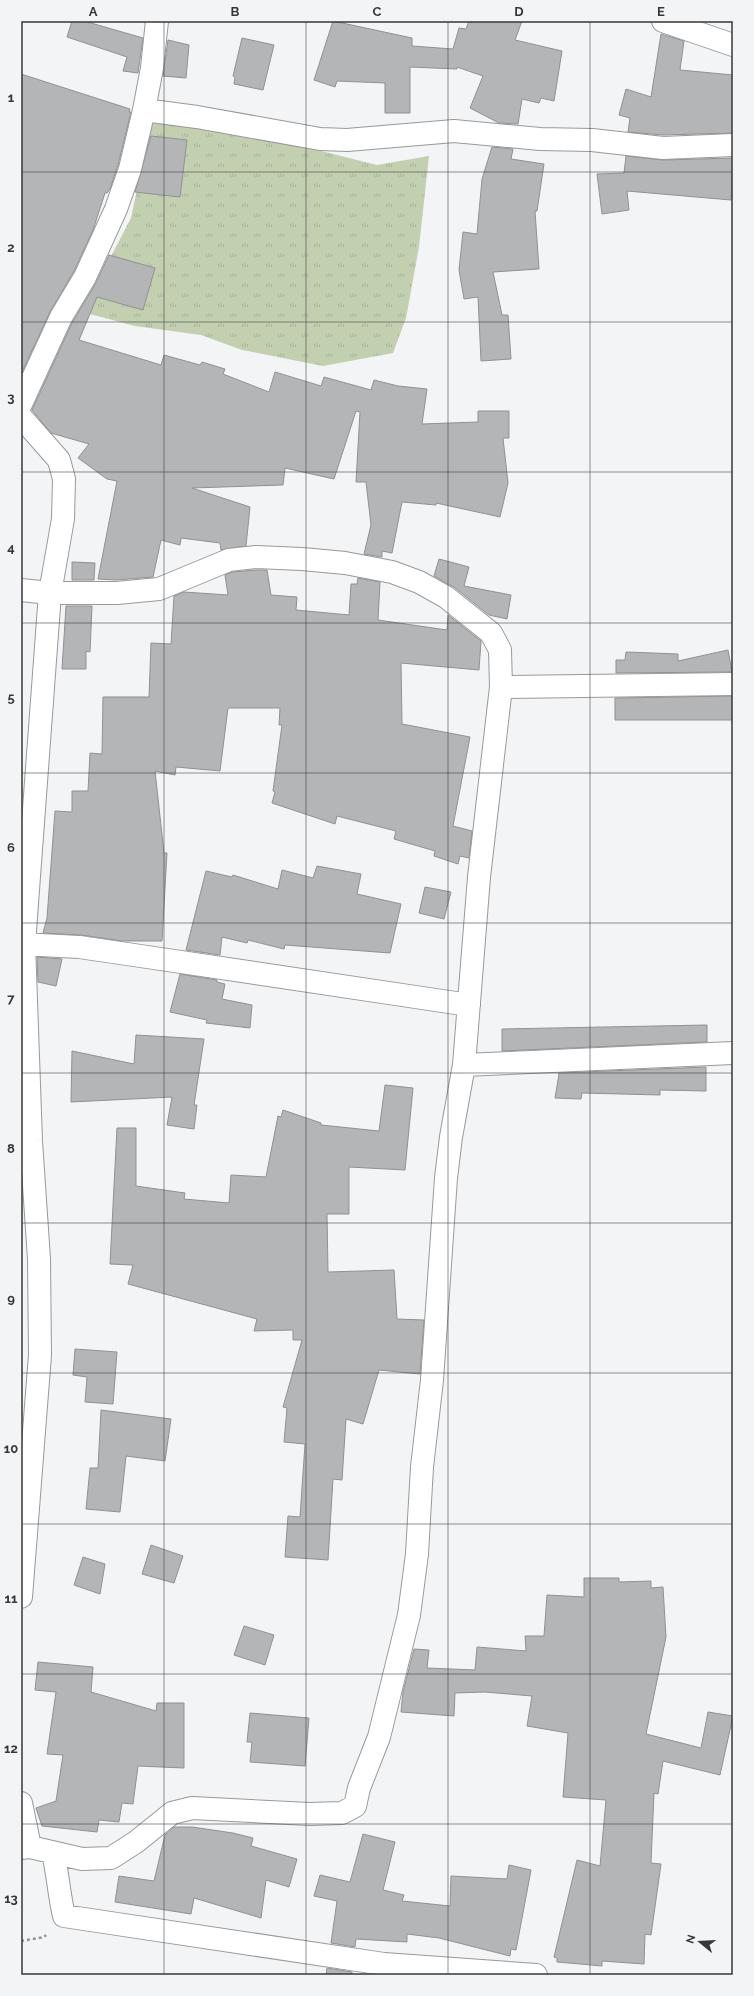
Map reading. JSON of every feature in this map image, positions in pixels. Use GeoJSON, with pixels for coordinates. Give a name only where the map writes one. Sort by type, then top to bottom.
{"type":"FeatureCollection","features":[{"type":"Feature","properties":{"kind":"street"},"geometry":{"type":"LineString","coordinates":[[21,404],[61,317],[85,277],[116,209],[130,169],[144,110],[152,68],[157,21]]}},
{"type":"Feature","properties":{"kind":"street"},"geometry":{"type":"LineString","coordinates":[[663,21],[733,45]]}},
{"type":"Feature","properties":{"kind":"street"},"geometry":{"type":"LineString","coordinates":[[144,110],[197,116],[320,139],[347,140],[454,131],[540,139],[592,140],[663,148],[733,145]]}},
{"type":"Feature","properties":{"kind":"street"},"geometry":{"type":"LineString","coordinates":[[21,417],[59,460],[64,479],[63,519],[50,593],[22,944],[31,1141],[39,1259],[40,1355],[21,1597]]}},
{"type":"Feature","properties":{"kind":"street"},"geometry":{"type":"LineString","coordinates":[[21,590],[50,593],[117,593],[159,589],[229,560],[256,557],[316,560],[392,572],[419,582],[446,597],[491,633],[500,650],[501,687],[479,877],[464,1065],[451,1137],[446,1178],[432,1380],[422,1467],[417,1554],[409,1614],[379,1737],[359,1788],[355,1806],[342,1813],[309,1814],[192,1808],[172,1813],[136,1842],[111,1858],[82,1859],[25,1848],[21,1803]]}},
{"type":"Feature","properties":{"kind":"street"},"geometry":{"type":"LineString","coordinates":[[501,687],[733,684]]}},
{"type":"Feature","properties":{"kind":"street"},"geometry":{"type":"LineString","coordinates":[[22,944],[79,947],[469,1005]]}},
{"type":"Feature","properties":{"kind":"street"},"geometry":{"type":"LineString","coordinates":[[464,1065],[654,1055],[733,1053]]}},
{"type":"Feature","properties":{"kind":"street"},"geometry":{"type":"LineString","coordinates":[[53,1853],[58,1874],[59,1894],[64,1916],[384,1964],[536,1975]]}},
{"type":"Feature","properties":{"kind":"green space"},"geometry":{"type":"Polygon","coordinates":[[[168,119],[297,145],[377,165],[429,156],[419,247],[406,318],[393,353],[323,366],[242,350],[201,335],[135,326],[82,312],[131,218],[142,166],[147,125],[168,119]]]}},
{"type":"Feature","properties":{"kind":"building"},"geometry":{"type":"Polygon","coordinates":[[[72,21],[84,21],[143,38],[138,73],[123,71],[127,57],[67,37],[72,21]]]}},
{"type":"Feature","properties":{"kind":"building"},"geometry":{"type":"Polygon","coordinates":[[[333,21],[412,38],[412,46],[453,49],[459,28],[466,29],[469,21],[522,21],[515,40],[562,51],[554,101],[541,98],[539,103],[522,99],[518,124],[499,123],[470,108],[483,76],[457,67],[457,69],[410,67],[410,113],[385,113],[385,83],[337,81],[335,87],[314,80],[333,21]]]}},
{"type":"Feature","properties":{"kind":"building"},"geometry":{"type":"Polygon","coordinates":[[[661,34],[684,41],[680,70],[733,75],[733,133],[663,135],[628,132],[630,118],[619,115],[626,89],[651,97],[661,34]]]}},
{"type":"Feature","properties":{"kind":"building"},"geometry":{"type":"Polygon","coordinates":[[[242,38],[274,45],[263,90],[234,84],[235,77],[233,76],[242,38]]]}},
{"type":"Feature","properties":{"kind":"building"},"geometry":{"type":"Polygon","coordinates":[[[168,40],[189,45],[186,78],[163,76],[168,40]]]}},
{"type":"Feature","properties":{"kind":"building"},"geometry":{"type":"Polygon","coordinates":[[[21,74],[130,109],[129,112],[131,112],[118,165],[110,189],[107,193],[105,193],[93,230],[74,271],[50,312],[21,374],[21,74]]]}},
{"type":"Feature","properties":{"kind":"building"},"geometry":{"type":"Polygon","coordinates":[[[151,136],[187,140],[180,197],[135,192],[151,136]]]}},
{"type":"Feature","properties":{"kind":"building"},"geometry":{"type":"Polygon","coordinates":[[[492,147],[513,149],[511,159],[544,164],[537,211],[535,211],[539,269],[493,272],[502,315],[508,315],[511,359],[481,361],[478,297],[464,299],[459,270],[463,232],[477,234],[482,179],[492,147]]]}},
{"type":"Feature","properties":{"kind":"building"},"geometry":{"type":"Polygon","coordinates":[[[626,156],[663,160],[733,158],[731,200],[627,191],[629,210],[602,214],[597,174],[624,173],[626,156]]]}},
{"type":"Feature","properties":{"kind":"building"},"geometry":{"type":"Polygon","coordinates":[[[109,255],[155,268],[143,310],[97,297],[79,340],[161,365],[164,355],[200,365],[202,362],[225,369],[223,374],[269,392],[275,372],[321,386],[324,377],[371,390],[374,380],[398,386],[427,389],[422,424],[478,422],[478,411],[509,411],[509,438],[503,438],[508,483],[500,517],[436,503],[436,505],[402,502],[392,553],[382,551],[382,557],[364,554],[371,525],[366,482],[356,482],[360,412],[356,411],[334,479],[285,468],[283,485],[192,488],[250,507],[246,546],[221,550],[220,543],[181,538],[180,545],[161,540],[153,577],[116,580],[98,579],[117,481],[107,479],[78,458],[89,444],[51,433],[32,410],[72,323],[96,283],[109,255]]]}},
{"type":"Feature","properties":{"kind":"building"},"geometry":{"type":"Polygon","coordinates":[[[439,559],[469,567],[464,586],[511,595],[507,619],[489,615],[454,587],[434,576],[439,559]]]}},
{"type":"Feature","properties":{"kind":"building"},"geometry":{"type":"Polygon","coordinates":[[[72,562],[95,563],[94,580],[72,580],[72,562]]]}},
{"type":"Feature","properties":{"kind":"building"},"geometry":{"type":"Polygon","coordinates":[[[267,570],[271,595],[297,597],[296,610],[349,615],[351,584],[357,584],[358,578],[380,582],[378,620],[447,630],[448,615],[481,641],[479,670],[401,663],[402,724],[470,737],[453,826],[472,831],[469,858],[460,856],[458,864],[434,856],[435,851],[394,839],[396,831],[337,816],[335,824],[272,803],[275,792],[273,791],[282,725],[279,725],[280,708],[228,708],[220,771],[176,767],[175,775],[155,771],[164,853],[167,853],[162,941],[122,941],[81,935],[43,933],[47,918],[55,811],[72,812],[72,791],[88,791],[90,753],[102,754],[103,697],[149,697],[151,643],[171,644],[174,596],[184,592],[228,595],[225,575],[232,572],[267,570]]]}},
{"type":"Feature","properties":{"kind":"building"},"geometry":{"type":"Polygon","coordinates":[[[66,606],[92,606],[90,652],[86,651],[86,669],[62,669],[66,606]]]}},
{"type":"Feature","properties":{"kind":"building"},"geometry":{"type":"Polygon","coordinates":[[[728,650],[732,672],[616,673],[616,660],[625,660],[626,652],[678,654],[678,661],[728,650]]]}},
{"type":"Feature","properties":{"kind":"building"},"geometry":{"type":"Polygon","coordinates":[[[733,696],[733,720],[615,720],[615,698],[733,696]]]}},
{"type":"Feature","properties":{"kind":"building"},"geometry":{"type":"Polygon","coordinates":[[[317,866],[361,874],[357,894],[401,904],[390,953],[285,945],[284,949],[248,940],[247,943],[222,937],[220,955],[186,950],[206,871],[232,877],[233,875],[278,889],[282,870],[313,878],[317,866]]]}},
{"type":"Feature","properties":{"kind":"building"},"geometry":{"type":"Polygon","coordinates":[[[425,887],[451,892],[444,919],[419,913],[425,887]]]}},
{"type":"Feature","properties":{"kind":"building"},"geometry":{"type":"Polygon","coordinates":[[[37,957],[62,959],[56,986],[38,982],[37,957]]]}},
{"type":"Feature","properties":{"kind":"building"},"geometry":{"type":"Polygon","coordinates":[[[180,974],[217,980],[217,982],[225,984],[222,999],[252,1005],[250,1028],[206,1023],[207,1020],[170,1012],[180,974]]]}},
{"type":"Feature","properties":{"kind":"building"},"geometry":{"type":"Polygon","coordinates":[[[707,1025],[707,1042],[502,1051],[502,1029],[707,1025]]]}},
{"type":"Feature","properties":{"kind":"building"},"geometry":{"type":"Polygon","coordinates":[[[136,1035],[204,1039],[194,1105],[197,1105],[194,1129],[167,1125],[172,1097],[71,1102],[72,1051],[134,1064],[136,1035]]]}},
{"type":"Feature","properties":{"kind":"building"},"geometry":{"type":"Polygon","coordinates":[[[706,1067],[706,1091],[660,1090],[660,1095],[582,1093],[581,1099],[555,1098],[558,1073],[706,1067]]]}},
{"type":"Feature","properties":{"kind":"building"},"geometry":{"type":"Polygon","coordinates":[[[385,1085],[413,1088],[405,1170],[349,1167],[349,1214],[327,1214],[328,1272],[394,1270],[397,1319],[424,1320],[420,1374],[379,1370],[363,1424],[346,1419],[342,1480],[333,1479],[328,1560],[285,1557],[288,1516],[300,1517],[305,1444],[284,1442],[287,1408],[283,1407],[302,1340],[293,1340],[293,1330],[254,1331],[257,1319],[128,1284],[133,1265],[110,1264],[117,1128],[136,1128],[136,1186],[185,1193],[184,1199],[229,1203],[231,1175],[266,1177],[278,1116],[281,1117],[283,1110],[321,1123],[321,1125],[379,1131],[385,1085]]]}},
{"type":"Feature","properties":{"kind":"building"},"geometry":{"type":"Polygon","coordinates":[[[75,1349],[117,1352],[113,1404],[85,1402],[87,1377],[73,1375],[75,1349]]]}},
{"type":"Feature","properties":{"kind":"building"},"geometry":{"type":"Polygon","coordinates":[[[101,1410],[171,1419],[165,1461],[126,1456],[120,1512],[86,1509],[90,1468],[98,1468],[101,1410]]]}},
{"type":"Feature","properties":{"kind":"building"},"geometry":{"type":"Polygon","coordinates":[[[151,1545],[183,1556],[174,1583],[142,1574],[151,1545]]]}},
{"type":"Feature","properties":{"kind":"building"},"geometry":{"type":"Polygon","coordinates":[[[83,1557],[105,1564],[100,1594],[74,1585],[83,1557]]]}},
{"type":"Feature","properties":{"kind":"building"},"geometry":{"type":"Polygon","coordinates":[[[584,1578],[619,1578],[619,1582],[651,1581],[651,1588],[663,1587],[666,1637],[646,1734],[701,1748],[708,1712],[733,1716],[720,1775],[663,1761],[658,1794],[654,1793],[651,1863],[661,1864],[651,1935],[645,1934],[644,1964],[602,1961],[602,1966],[557,1962],[557,1958],[554,1957],[577,1860],[600,1866],[606,1800],[563,1797],[568,1733],[527,1726],[532,1696],[485,1692],[455,1693],[454,1716],[401,1712],[403,1692],[414,1649],[429,1650],[427,1668],[475,1670],[477,1647],[526,1651],[525,1636],[544,1636],[547,1595],[584,1597],[584,1578]]]}},
{"type":"Feature","properties":{"kind":"building"},"geometry":{"type":"Polygon","coordinates":[[[244,1626],[274,1635],[265,1665],[234,1655],[244,1626]]]}},
{"type":"Feature","properties":{"kind":"building"},"geometry":{"type":"Polygon","coordinates":[[[38,1662],[93,1667],[91,1692],[156,1711],[157,1703],[184,1703],[184,1768],[138,1766],[133,1804],[122,1803],[119,1822],[99,1820],[97,1832],[42,1826],[36,1808],[56,1801],[63,1755],[47,1754],[56,1692],[35,1690],[38,1662]]]}},
{"type":"Feature","properties":{"kind":"building"},"geometry":{"type":"Polygon","coordinates":[[[250,1713],[309,1718],[305,1766],[250,1762],[252,1742],[247,1742],[250,1713]]]}},
{"type":"Feature","properties":{"kind":"building"},"geometry":{"type":"Polygon","coordinates":[[[174,1827],[192,1827],[233,1833],[253,1838],[251,1846],[297,1859],[289,1887],[266,1880],[261,1918],[194,1898],[191,1914],[115,1902],[119,1876],[154,1881],[165,1835],[174,1827]]]}},
{"type":"Feature","properties":{"kind":"building"},"geometry":{"type":"Polygon","coordinates":[[[363,1834],[395,1842],[383,1890],[404,1895],[402,1901],[450,1906],[451,1876],[507,1879],[509,1865],[531,1870],[516,1950],[511,1949],[510,1956],[439,1938],[407,1934],[407,1942],[356,1939],[355,1947],[331,1943],[337,1901],[314,1896],[320,1875],[350,1882],[363,1834]]]}},
{"type":"Feature","properties":{"kind":"building"},"geometry":{"type":"Polygon","coordinates":[[[327,1968],[352,1972],[352,1975],[326,1975],[327,1968]]]}}]}
